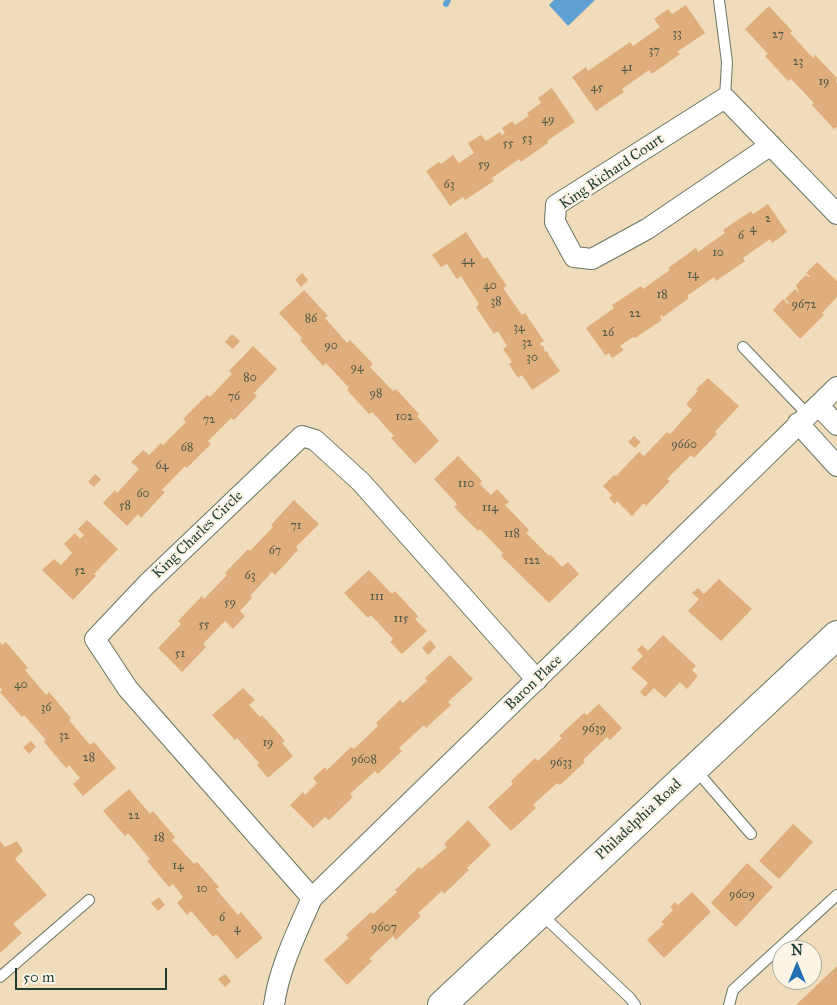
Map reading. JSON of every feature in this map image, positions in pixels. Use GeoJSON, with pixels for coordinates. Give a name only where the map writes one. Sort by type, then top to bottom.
{"type":"FeatureCollection","features":[{"type":"Feature","properties":{"kind":"main road","name":"Philadelphia Road"},"geometry":{"type":"LineString","coordinates":[[442,1005],[694,768],[831,644]]}},
{"type":"Feature","properties":{"kind":"street","name":"King Richard Court"},"geometry":{"type":"LineString","coordinates":[[725,98],[556,205],[555,222],[574,257],[592,259],[647,229],[770,145]]}},
{"type":"Feature","properties":{"kind":"street"},"geometry":{"type":"LineString","coordinates":[[725,98],[837,214]]}},
{"type":"Feature","properties":{"kind":"street","name":"Baron Place"},"geometry":{"type":"LineString","coordinates":[[274,1005],[276,988],[312,898],[837,387]]}},
{"type":"Feature","properties":{"kind":"street"},"geometry":{"type":"LineString","coordinates":[[808,414],[837,425]]}},
{"type":"Feature","properties":{"kind":"street"},"geometry":{"type":"LineString","coordinates":[[808,414],[837,466]]}},
{"type":"Feature","properties":{"kind":"street","name":"King Charles Circle"},"geometry":{"type":"LineString","coordinates":[[312,898],[128,689],[95,639],[147,584],[302,436],[315,440],[361,482],[537,680]]}},
{"type":"Feature","properties":{"kind":"lane"},"geometry":{"type":"LineString","coordinates":[[719,0],[727,62],[725,98]]}},
{"type":"Feature","properties":{"kind":"lane"},"geometry":{"type":"LineString","coordinates":[[743,347],[808,414]]}},
{"type":"Feature","properties":{"kind":"lane"},"geometry":{"type":"LineString","coordinates":[[694,768],[751,834]]}},
{"type":"Feature","properties":{"kind":"lane"},"geometry":{"type":"LineString","coordinates":[[729,1005],[734,990],[837,895]]}},
{"type":"Feature","properties":{"kind":"lane"},"geometry":{"type":"LineString","coordinates":[[0,977],[89,900]]}},
{"type":"Feature","properties":{"kind":"lane"},"geometry":{"type":"LineString","coordinates":[[540,913],[630,998],[635,1005]]}},
{"type":"Feature","properties":{"kind":"water"},"geometry":{"type":"Polygon","coordinates":[[[554,0],[595,0],[568,26],[549,5],[554,0]]]}},
{"type":"Feature","properties":{"kind":"building"},"geometry":{"type":"Polygon","coordinates":[[[686,5],[705,33],[677,52],[680,54],[652,74],[649,70],[622,89],[624,92],[596,111],[572,77],[586,67],[588,71],[630,42],[633,46],[660,27],[654,19],[668,9],[672,14],[686,5]]]}},
{"type":"Feature","properties":{"kind":"building"},"geometry":{"type":"Polygon","coordinates":[[[769,6],[813,58],[815,55],[837,78],[837,127],[834,129],[812,105],[814,103],[791,79],[788,81],[765,56],[768,54],[745,29],[769,6]]]}},
{"type":"Feature","properties":{"kind":"building"},"geometry":{"type":"Polygon","coordinates":[[[552,88],[575,122],[521,162],[519,159],[492,178],[494,181],[465,200],[463,197],[450,206],[426,171],[439,162],[441,164],[453,155],[459,163],[474,153],[468,143],[481,135],[486,141],[500,132],[502,135],[505,133],[502,128],[512,121],[515,125],[529,116],[527,113],[541,103],[538,98],[552,88]]]}},
{"type":"Feature","properties":{"kind":"building"},"geometry":{"type":"Polygon","coordinates":[[[768,204],[787,232],[772,243],[770,239],[743,258],[745,261],[716,281],[714,277],[687,296],[689,298],[663,317],[662,315],[660,317],[662,320],[620,346],[624,350],[612,358],[609,353],[605,355],[586,328],[614,308],[612,305],[641,286],[643,289],[696,248],[698,252],[725,233],[723,230],[751,211],[753,214],[768,204]]]}},
{"type":"Feature","properties":{"kind":"building"},"geometry":{"type":"Polygon","coordinates":[[[466,232],[484,259],[487,257],[507,286],[503,288],[522,315],[525,313],[544,341],[540,343],[541,346],[543,345],[545,352],[547,351],[548,356],[560,371],[532,390],[522,375],[518,378],[509,364],[512,362],[503,349],[507,346],[498,331],[494,334],[476,307],[479,304],[461,276],[457,279],[447,264],[441,267],[432,255],[466,232]]]}},
{"type":"Feature","properties":{"kind":"building"},"geometry":{"type":"Polygon","coordinates":[[[817,262],[837,281],[837,297],[822,313],[824,315],[800,339],[773,310],[783,299],[788,304],[785,299],[795,289],[799,293],[796,285],[806,275],[810,276],[806,273],[817,262]]]}},
{"type":"Feature","properties":{"kind":"building"},"geometry":{"type":"Polygon","coordinates":[[[302,273],[308,280],[301,287],[295,280],[302,273]]]}},
{"type":"Feature","properties":{"kind":"building"},"geometry":{"type":"Polygon","coordinates":[[[304,290],[328,316],[325,318],[347,343],[350,340],[373,364],[370,367],[393,391],[396,389],[419,414],[417,416],[439,441],[415,464],[391,438],[394,436],[372,412],[369,414],[326,363],[323,366],[300,340],[302,338],[279,313],[304,290]]]}},
{"type":"Feature","properties":{"kind":"building"},"geometry":{"type":"Polygon","coordinates":[[[232,334],[240,341],[233,349],[225,342],[232,334]]]}},
{"type":"Feature","properties":{"kind":"building"},"geometry":{"type":"Polygon","coordinates":[[[253,346],[277,369],[254,393],[257,396],[234,420],[231,418],[208,441],[211,444],[187,468],[185,466],[162,490],[165,492],[141,518],[138,514],[127,526],[103,503],[115,490],[117,493],[139,469],[131,462],[143,450],[149,455],[161,443],[163,445],[186,422],[183,419],[207,395],[210,397],[232,374],[229,371],[253,346]]]}},
{"type":"Feature","properties":{"kind":"building"},"geometry":{"type":"Polygon","coordinates":[[[708,378],[739,406],[715,432],[717,434],[694,458],[691,455],[667,479],[670,481],[646,506],[644,503],[632,516],[617,501],[615,504],[609,498],[612,495],[603,486],[614,475],[616,476],[639,452],[644,456],[667,432],[670,434],[692,410],[686,404],[698,391],[696,389],[708,378]]]}},
{"type":"Feature","properties":{"kind":"building"},"geometry":{"type":"Polygon","coordinates":[[[634,436],[641,442],[635,448],[628,442],[634,436]]]}},
{"type":"Feature","properties":{"kind":"building"},"geometry":{"type":"Polygon","coordinates":[[[458,456],[482,481],[480,484],[491,495],[497,489],[509,502],[505,505],[529,530],[526,533],[549,556],[550,554],[562,567],[568,562],[579,574],[549,603],[501,556],[503,553],[480,529],[478,531],[454,507],[457,504],[434,479],[458,456]]]}},
{"type":"Feature","properties":{"kind":"building"},"geometry":{"type":"Polygon","coordinates":[[[95,474],[101,479],[94,487],[88,482],[95,474]]]}},
{"type":"Feature","properties":{"kind":"building"},"geometry":{"type":"Polygon","coordinates":[[[294,500],[319,524],[296,547],[298,550],[275,575],[272,572],[250,596],[252,598],[240,611],[245,616],[233,629],[225,621],[203,644],[206,647],[182,672],[158,648],[181,624],[178,621],[202,596],[204,599],[248,549],[250,551],[273,527],[271,525],[294,500]]]}},
{"type":"Feature","properties":{"kind":"building"},"geometry":{"type":"Polygon","coordinates":[[[87,520],[118,549],[73,600],[42,570],[54,559],[61,565],[72,553],[64,544],[75,533],[80,539],[84,535],[78,529],[87,520]]]}},
{"type":"Feature","properties":{"kind":"building"},"geometry":{"type":"Polygon","coordinates":[[[369,570],[392,594],[395,591],[418,616],[415,619],[427,631],[402,654],[390,642],[393,639],[371,615],[368,618],[344,593],[369,570]]]}},
{"type":"Feature","properties":{"kind":"building"},"geometry":{"type":"Polygon","coordinates":[[[719,579],[752,609],[721,641],[688,611],[699,599],[692,593],[698,588],[704,594],[719,579]]]}},
{"type":"Feature","properties":{"kind":"building"},"geometry":{"type":"Polygon","coordinates":[[[663,635],[696,666],[692,670],[698,676],[687,689],[680,682],[665,698],[654,688],[645,697],[640,692],[648,683],[631,668],[643,656],[637,650],[642,645],[648,651],[663,635]]]}},
{"type":"Feature","properties":{"kind":"building"},"geometry":{"type":"Polygon","coordinates":[[[430,640],[436,647],[428,655],[422,648],[430,640]]]}},
{"type":"Feature","properties":{"kind":"building"},"geometry":{"type":"Polygon","coordinates":[[[0,642],[2,645],[6,642],[28,668],[25,670],[46,695],[49,692],[90,745],[94,742],[116,768],[83,796],[73,784],[80,778],[69,765],[66,768],[44,742],[46,740],[0,692],[2,690],[0,687],[0,642]]]}},
{"type":"Feature","properties":{"kind":"building"},"geometry":{"type":"Polygon","coordinates":[[[450,655],[473,679],[448,702],[451,705],[426,728],[424,725],[399,748],[402,751],[378,774],[375,771],[350,794],[353,797],[329,820],[325,817],[313,828],[290,805],[303,792],[305,795],[317,783],[313,778],[325,767],[327,770],[351,747],[354,749],[378,726],[376,723],[400,700],[403,703],[427,681],[425,678],[450,655]]]}},
{"type":"Feature","properties":{"kind":"building"},"geometry":{"type":"Polygon","coordinates":[[[243,688],[255,700],[249,705],[260,717],[262,715],[285,741],[282,743],[293,756],[268,778],[257,765],[259,763],[237,738],[235,740],[212,715],[243,688]]]}},
{"type":"Feature","properties":{"kind":"building"},"geometry":{"type":"Polygon","coordinates":[[[599,704],[622,728],[610,740],[607,737],[583,760],[585,762],[560,785],[557,783],[533,805],[536,808],[511,831],[488,807],[513,784],[511,781],[535,758],[538,761],[562,738],[559,736],[584,713],[587,715],[599,704]]]}},
{"type":"Feature","properties":{"kind":"building"},"geometry":{"type":"Polygon","coordinates":[[[31,741],[36,747],[29,754],[23,747],[31,741]]]}},
{"type":"Feature","properties":{"kind":"building"},"geometry":{"type":"Polygon","coordinates":[[[129,789],[150,814],[153,811],[175,837],[172,840],[194,864],[197,862],[219,887],[216,889],[238,915],[241,912],[263,938],[237,959],[216,934],[213,937],[191,911],[187,915],[177,903],[183,897],[173,884],[169,887],[147,861],[150,859],[128,833],[125,836],[103,811],[129,789]]]}},
{"type":"Feature","properties":{"kind":"building"},"geometry":{"type":"Polygon","coordinates":[[[468,820],[491,845],[444,894],[442,891],[418,913],[421,916],[396,940],[393,936],[369,959],[372,961],[347,985],[324,960],[349,938],[346,935],[397,892],[395,890],[419,867],[421,869],[447,847],[444,844],[468,820]]]}},
{"type":"Feature","properties":{"kind":"building"},"geometry":{"type":"Polygon","coordinates":[[[793,824],[813,842],[779,879],[759,861],[793,824]]]}},
{"type":"Feature","properties":{"kind":"building"},"geometry":{"type":"Polygon","coordinates":[[[0,841],[5,847],[17,841],[23,851],[15,859],[47,895],[13,924],[22,933],[0,953],[0,841]]]}},
{"type":"Feature","properties":{"kind":"building"},"geometry":{"type":"Polygon","coordinates":[[[747,863],[773,887],[736,927],[711,903],[747,863]]]}},
{"type":"Feature","properties":{"kind":"building"},"geometry":{"type":"Polygon","coordinates":[[[692,892],[711,912],[664,958],[647,940],[664,924],[661,922],[673,910],[670,907],[675,902],[678,905],[692,892]]]}},
{"type":"Feature","properties":{"kind":"building"},"geometry":{"type":"Polygon","coordinates":[[[159,897],[165,905],[158,911],[151,903],[159,897]]]}},
{"type":"Feature","properties":{"kind":"building"},"geometry":{"type":"Polygon","coordinates":[[[837,966],[837,1005],[796,1005],[812,990],[822,990],[822,980],[837,966]]]}},
{"type":"Feature","properties":{"kind":"building"},"geometry":{"type":"Polygon","coordinates":[[[225,974],[231,981],[225,987],[218,979],[225,974]]]}},
{"type":"Feature","properties":{"kind":"waterway"},"geometry":{"type":"LineString","coordinates":[[446,4],[448,0]]}}]}
